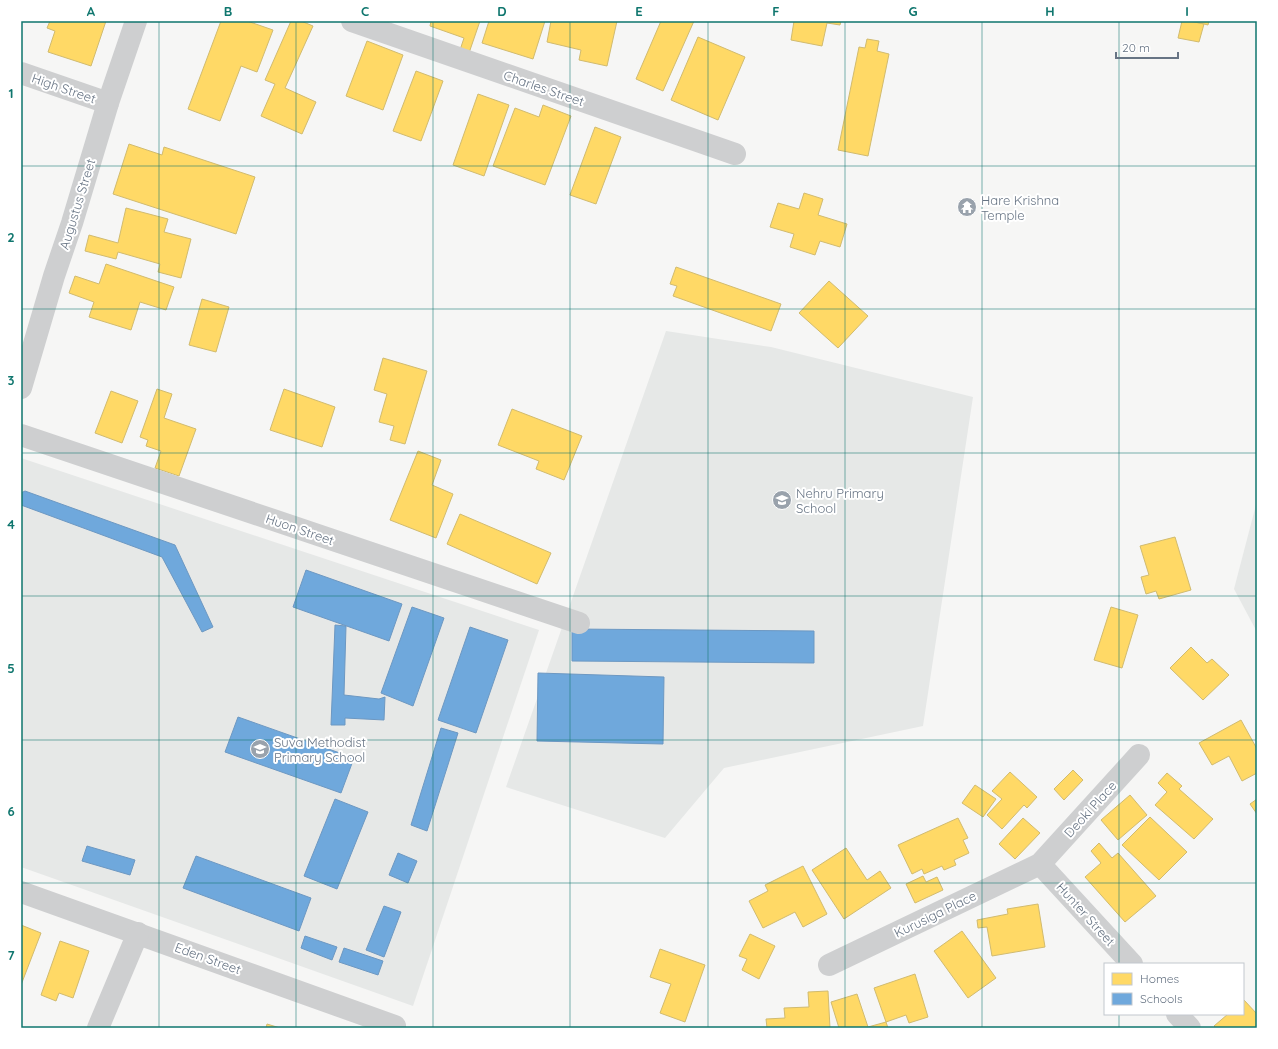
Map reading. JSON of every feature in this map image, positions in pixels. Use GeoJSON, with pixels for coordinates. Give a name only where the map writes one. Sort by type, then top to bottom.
{"type":"FeatureCollection","features":[{"type":"Feature","properties":{"kind":"street","name":"Augustus Street"},"geometry":{"type":"LineString","coordinates":[[21,388],[108,103],[136,21]]}},
{"type":"Feature","properties":{"kind":"street","name":"Charles Street"},"geometry":{"type":"LineString","coordinates":[[352,21],[735,154]]}},
{"type":"Feature","properties":{"kind":"street","name":"High Street"},"geometry":{"type":"LineString","coordinates":[[21,73],[108,103]]}},
{"type":"Feature","properties":{"kind":"street","name":"Huon Street"},"geometry":{"type":"LineString","coordinates":[[21,436],[579,623]]}},
{"type":"Feature","properties":{"kind":"street","name":"Deoki Place"},"geometry":{"type":"LineString","coordinates":[[1040,864],[1139,755]]}},
{"type":"Feature","properties":{"kind":"street","name":"Hunter Street"},"geometry":{"type":"LineString","coordinates":[[1040,864],[1131,963]]}},
{"type":"Feature","properties":{"kind":"street","name":"Kurusiga Place"},"geometry":{"type":"LineString","coordinates":[[829,965],[1040,864]]}},
{"type":"Feature","properties":{"kind":"street","name":"Eden Street"},"geometry":{"type":"LineString","coordinates":[[21,892],[396,1026]]}},
{"type":"Feature","properties":{"kind":"street"},"geometry":{"type":"LineString","coordinates":[[98,1028],[138,933]]}},
{"type":"Feature","properties":{"kind":"street"},"geometry":{"type":"LineString","coordinates":[[1178,1015],[1190,1028]]}},
{"type":"Feature","properties":{"kind":"shaded area","name":"Nehru Primary School"},"geometry":{"type":"Polygon","coordinates":[[[666,331],[771,347],[973,397],[923,726],[724,768],[665,838],[506,787],[666,331]]]}},
{"type":"Feature","properties":{"kind":"shaded area","name":"Suva Methodist Primary School"},"geometry":{"type":"Polygon","coordinates":[[[21,458],[539,630],[413,1006],[21,867],[21,458]]]}},
{"type":"Feature","properties":{"kind":"shaded area"},"geometry":{"type":"Polygon","coordinates":[[[1257,501],[1257,632],[1234,589],[1257,501]]]}},
{"type":"Feature","properties":{"kind":"building: Homes"},"geometry":{"type":"Polygon","coordinates":[[[50,21],[106,21],[91,66],[48,52],[55,31],[47,28],[50,21]]]}},
{"type":"Feature","properties":{"kind":"building: Homes"},"geometry":{"type":"Polygon","coordinates":[[[221,21],[247,21],[273,30],[257,72],[241,66],[220,121],[188,109],[221,21]]]}},
{"type":"Feature","properties":{"kind":"building: Homes"},"geometry":{"type":"Polygon","coordinates":[[[291,21],[301,21],[313,26],[285,88],[316,102],[302,134],[261,116],[275,84],[265,80],[291,21]]]}},
{"type":"Feature","properties":{"kind":"building: Homes"},"geometry":{"type":"Polygon","coordinates":[[[431,21],[480,21],[469,53],[460,50],[464,38],[430,26],[431,21]]]}},
{"type":"Feature","properties":{"kind":"building: Homes"},"geometry":{"type":"Polygon","coordinates":[[[489,21],[545,21],[533,59],[482,43],[489,21]]]}},
{"type":"Feature","properties":{"kind":"building: Homes"},"geometry":{"type":"Polygon","coordinates":[[[551,21],[617,21],[607,66],[579,60],[581,50],[547,42],[551,21]]]}},
{"type":"Feature","properties":{"kind":"building: Homes"},"geometry":{"type":"Polygon","coordinates":[[[661,21],[694,21],[663,91],[636,79],[661,21]]]}},
{"type":"Feature","properties":{"kind":"building: Homes"},"geometry":{"type":"Polygon","coordinates":[[[794,21],[841,21],[840,25],[827,23],[822,46],[791,40],[794,21]]]}},
{"type":"Feature","properties":{"kind":"building: Homes"},"geometry":{"type":"Polygon","coordinates":[[[1182,21],[1204,24],[1199,42],[1178,38],[1182,21]]]}},
{"type":"Feature","properties":{"kind":"building: Homes"},"geometry":{"type":"Polygon","coordinates":[[[1192,21],[1209,21],[1208,25],[1192,21]]]}},
{"type":"Feature","properties":{"kind":"building: Homes"},"geometry":{"type":"Polygon","coordinates":[[[698,37],[745,57],[718,120],[671,100],[698,37]]]}},
{"type":"Feature","properties":{"kind":"building: Homes"},"geometry":{"type":"Polygon","coordinates":[[[867,39],[879,41],[877,51],[889,54],[868,156],[838,150],[859,47],[865,48],[867,39]]]}},
{"type":"Feature","properties":{"kind":"building: Homes"},"geometry":{"type":"Polygon","coordinates":[[[367,41],[403,55],[383,110],[346,96],[367,41]]]}},
{"type":"Feature","properties":{"kind":"building: Homes"},"geometry":{"type":"Polygon","coordinates":[[[416,71],[443,81],[421,141],[393,131],[416,71]]]}},
{"type":"Feature","properties":{"kind":"building: Homes"},"geometry":{"type":"Polygon","coordinates":[[[478,94],[509,105],[484,176],[453,165],[478,94]]]}},
{"type":"Feature","properties":{"kind":"building: Homes"},"geometry":{"type":"Polygon","coordinates":[[[543,105],[571,116],[545,185],[493,166],[515,108],[539,117],[543,105]]]}},
{"type":"Feature","properties":{"kind":"building: Homes"},"geometry":{"type":"Polygon","coordinates":[[[595,127],[621,137],[596,204],[570,195],[595,127]]]}},
{"type":"Feature","properties":{"kind":"building: Homes"},"geometry":{"type":"Polygon","coordinates":[[[129,144],[162,155],[164,147],[255,177],[236,234],[113,194],[129,144]]]}},
{"type":"Feature","properties":{"kind":"building: Homes"},"geometry":{"type":"Polygon","coordinates":[[[804,193],[823,199],[818,215],[847,224],[840,247],[820,241],[815,255],[790,247],[794,234],[770,227],[778,203],[799,209],[804,193]]]}},
{"type":"Feature","properties":{"kind":"building: Homes"},"geometry":{"type":"Polygon","coordinates":[[[126,208],[168,219],[164,232],[191,239],[181,278],[158,272],[160,264],[118,252],[116,259],[85,251],[89,235],[118,243],[126,208]]]}},
{"type":"Feature","properties":{"kind":"building: Homes"},"geometry":{"type":"Polygon","coordinates":[[[106,264],[174,287],[166,310],[140,302],[131,330],[89,317],[94,302],[69,293],[75,276],[99,284],[106,264]]]}},
{"type":"Feature","properties":{"kind":"building: Homes"},"geometry":{"type":"Polygon","coordinates":[[[676,267],[781,304],[771,331],[673,296],[677,286],[670,284],[676,267]]]}},
{"type":"Feature","properties":{"kind":"building: Homes"},"geometry":{"type":"Polygon","coordinates":[[[829,281],[868,316],[838,348],[799,313],[829,281]]]}},
{"type":"Feature","properties":{"kind":"building: Homes"},"geometry":{"type":"Polygon","coordinates":[[[202,299],[229,307],[216,352],[189,345],[202,299]]]}},
{"type":"Feature","properties":{"kind":"building: Homes"},"geometry":{"type":"Polygon","coordinates":[[[383,358],[427,371],[405,444],[390,440],[394,426],[379,422],[387,394],[374,390],[383,358]]]}},
{"type":"Feature","properties":{"kind":"building: Homes"},"geometry":{"type":"Polygon","coordinates":[[[157,389],[172,394],[164,418],[196,429],[179,476],[155,468],[161,451],[146,446],[148,440],[140,437],[157,389]]]}},
{"type":"Feature","properties":{"kind":"building: Homes"},"geometry":{"type":"Polygon","coordinates":[[[284,389],[335,407],[322,447],[270,430],[284,389]]]}},
{"type":"Feature","properties":{"kind":"building: Homes"},"geometry":{"type":"Polygon","coordinates":[[[111,391],[138,401],[122,443],[95,433],[111,391]]]}},
{"type":"Feature","properties":{"kind":"building: Homes"},"geometry":{"type":"Polygon","coordinates":[[[512,409],[582,436],[564,480],[536,469],[539,461],[498,445],[512,409]]]}},
{"type":"Feature","properties":{"kind":"building: Homes"},"geometry":{"type":"Polygon","coordinates":[[[418,451],[441,460],[432,485],[453,494],[436,538],[390,520],[418,451]]]}},
{"type":"Feature","properties":{"kind":"building: Homes"},"geometry":{"type":"Polygon","coordinates":[[[460,514],[551,553],[537,584],[447,544],[460,514]]]}},
{"type":"Feature","properties":{"kind":"building: Homes"},"geometry":{"type":"Polygon","coordinates":[[[1175,537],[1191,590],[1159,599],[1156,591],[1146,594],[1141,577],[1149,575],[1140,546],[1175,537]]]}},
{"type":"Feature","properties":{"kind":"building: Homes"},"geometry":{"type":"Polygon","coordinates":[[[1111,607],[1138,615],[1122,668],[1094,660],[1111,607]]]}},
{"type":"Feature","properties":{"kind":"building: Homes"},"geometry":{"type":"Polygon","coordinates":[[[1191,647],[1207,663],[1212,659],[1229,675],[1203,700],[1170,668],[1191,647]]]}},
{"type":"Feature","properties":{"kind":"building: Homes"},"geometry":{"type":"Polygon","coordinates":[[[1241,720],[1257,749],[1257,773],[1242,781],[1229,756],[1212,765],[1199,743],[1241,720]]]}},
{"type":"Feature","properties":{"kind":"building: Homes"},"geometry":{"type":"Polygon","coordinates":[[[1073,770],[1083,780],[1064,800],[1054,789],[1073,770]]]}},
{"type":"Feature","properties":{"kind":"building: Homes"},"geometry":{"type":"Polygon","coordinates":[[[1010,772],[1037,797],[1027,808],[1024,805],[1002,829],[987,815],[1002,799],[992,791],[1010,772]]]}},
{"type":"Feature","properties":{"kind":"building: Homes"},"geometry":{"type":"Polygon","coordinates":[[[1167,773],[1182,786],[1179,789],[1213,819],[1194,839],[1155,805],[1167,792],[1158,783],[1167,773]]]}},
{"type":"Feature","properties":{"kind":"building: Homes"},"geometry":{"type":"Polygon","coordinates":[[[975,785],[996,799],[983,817],[962,803],[975,785]]]}},
{"type":"Feature","properties":{"kind":"building: Homes"},"geometry":{"type":"Polygon","coordinates":[[[1130,795],[1147,815],[1118,840],[1101,820],[1130,795]]]}},
{"type":"Feature","properties":{"kind":"building: Homes"},"geometry":{"type":"Polygon","coordinates":[[[1257,799],[1257,814],[1250,804],[1257,799]]]}},
{"type":"Feature","properties":{"kind":"building: Homes"},"geometry":{"type":"Polygon","coordinates":[[[1150,817],[1187,852],[1159,880],[1122,845],[1150,817]]]}},
{"type":"Feature","properties":{"kind":"building: Homes"},"geometry":{"type":"Polygon","coordinates":[[[958,818],[968,838],[963,840],[969,853],[954,860],[956,865],[944,870],[942,866],[924,874],[922,869],[912,874],[898,845],[958,818]]]}},
{"type":"Feature","properties":{"kind":"building: Homes"},"geometry":{"type":"Polygon","coordinates":[[[1023,818],[1040,833],[1015,859],[999,844],[1023,818]]]}},
{"type":"Feature","properties":{"kind":"building: Homes"},"geometry":{"type":"Polygon","coordinates":[[[1099,843],[1112,858],[1118,853],[1156,896],[1125,922],[1085,877],[1101,863],[1091,851],[1099,843]]]}},
{"type":"Feature","properties":{"kind":"building: Homes"},"geometry":{"type":"Polygon","coordinates":[[[846,848],[867,880],[880,871],[891,888],[844,919],[812,870],[846,848]]]}},
{"type":"Feature","properties":{"kind":"building: Homes"},"geometry":{"type":"Polygon","coordinates":[[[803,866],[827,914],[803,927],[795,912],[763,928],[749,901],[768,891],[765,885],[803,866]]]}},
{"type":"Feature","properties":{"kind":"building: Homes"},"geometry":{"type":"Polygon","coordinates":[[[923,876],[926,882],[937,877],[943,890],[915,903],[906,884],[923,876]]]}},
{"type":"Feature","properties":{"kind":"building: Homes"},"geometry":{"type":"Polygon","coordinates":[[[1038,904],[1045,947],[992,956],[987,927],[978,928],[977,920],[1008,914],[1007,909],[1038,904]]]}},
{"type":"Feature","properties":{"kind":"building: Homes"},"geometry":{"type":"Polygon","coordinates":[[[21,925],[41,933],[21,985],[21,925]]]}},
{"type":"Feature","properties":{"kind":"building: Homes"},"geometry":{"type":"Polygon","coordinates":[[[962,931],[996,978],[968,998],[934,951],[962,931]]]}},
{"type":"Feature","properties":{"kind":"building: Homes"},"geometry":{"type":"Polygon","coordinates":[[[750,934],[775,946],[759,979],[742,970],[747,959],[739,956],[750,934]]]}},
{"type":"Feature","properties":{"kind":"building: Homes"},"geometry":{"type":"Polygon","coordinates":[[[60,941],[89,951],[73,998],[59,993],[56,1001],[41,995],[60,941]]]}},
{"type":"Feature","properties":{"kind":"building: Homes"},"geometry":{"type":"Polygon","coordinates":[[[660,949],[705,965],[685,1022],[660,1013],[671,984],[650,977],[660,949]]]}},
{"type":"Feature","properties":{"kind":"building: Homes"},"geometry":{"type":"Polygon","coordinates":[[[915,974],[928,1017],[909,1023],[906,1015],[886,1022],[874,988],[915,974]]]}},
{"type":"Feature","properties":{"kind":"building: Homes"},"geometry":{"type":"Polygon","coordinates":[[[828,991],[830,1028],[767,1028],[766,1019],[785,1018],[784,1008],[809,1007],[808,992],[828,991]]]}},
{"type":"Feature","properties":{"kind":"building: Homes"},"geometry":{"type":"Polygon","coordinates":[[[857,994],[868,1027],[886,1022],[888,1028],[839,1028],[831,1002],[857,994]]]}},
{"type":"Feature","properties":{"kind":"building: Homes"},"geometry":{"type":"Polygon","coordinates":[[[1244,1000],[1257,1014],[1257,1028],[1216,1028],[1214,1026],[1227,1015],[1244,1015],[1244,1000]]]}},
{"type":"Feature","properties":{"kind":"building: Homes"},"geometry":{"type":"Polygon","coordinates":[[[267,1024],[280,1028],[266,1028],[267,1024]]]}},
{"type":"Feature","properties":{"kind":"building: Schools"},"geometry":{"type":"Polygon","coordinates":[[[25,491],[175,545],[213,627],[202,632],[162,557],[21,505],[21,493],[25,491]]]}},
{"type":"Feature","properties":{"kind":"building: Schools"},"geometry":{"type":"Polygon","coordinates":[[[306,570],[402,604],[389,641],[293,607],[306,570]]]}},
{"type":"Feature","properties":{"kind":"building: Schools"},"geometry":{"type":"Polygon","coordinates":[[[412,607],[444,618],[413,706],[381,693],[412,607]]]}},
{"type":"Feature","properties":{"kind":"building: Schools"},"geometry":{"type":"Polygon","coordinates":[[[335,625],[346,626],[344,695],[379,699],[385,697],[384,720],[345,718],[345,725],[331,725],[335,625]]]}},
{"type":"Feature","properties":{"kind":"building: Schools"},"geometry":{"type":"Polygon","coordinates":[[[470,627],[508,640],[476,733],[438,720],[470,627]]]}},
{"type":"Feature","properties":{"kind":"building: Schools"},"geometry":{"type":"Polygon","coordinates":[[[572,629],[814,631],[814,663],[572,661],[572,629]]]}},
{"type":"Feature","properties":{"kind":"building: Schools"},"geometry":{"type":"Polygon","coordinates":[[[538,673],[664,677],[663,744],[537,741],[538,673]]]}},
{"type":"Feature","properties":{"kind":"building: Schools"},"geometry":{"type":"Polygon","coordinates":[[[238,717],[354,758],[341,793],[225,752],[238,717]]]}},
{"type":"Feature","properties":{"kind":"building: Schools"},"geometry":{"type":"Polygon","coordinates":[[[441,728],[458,733],[427,831],[411,825],[441,728]]]}},
{"type":"Feature","properties":{"kind":"building: Schools"},"geometry":{"type":"Polygon","coordinates":[[[335,799],[368,812],[337,889],[304,876],[335,799]]]}},
{"type":"Feature","properties":{"kind":"building: Schools"},"geometry":{"type":"Polygon","coordinates":[[[87,846],[135,860],[130,875],[82,861],[87,846]]]}},
{"type":"Feature","properties":{"kind":"building: Schools"},"geometry":{"type":"Polygon","coordinates":[[[398,853],[417,861],[408,883],[389,875],[398,853]]]}},
{"type":"Feature","properties":{"kind":"building: Schools"},"geometry":{"type":"Polygon","coordinates":[[[196,856],[311,898],[299,931],[183,888],[196,856]]]}},
{"type":"Feature","properties":{"kind":"building: Schools"},"geometry":{"type":"Polygon","coordinates":[[[384,906],[401,912],[384,957],[366,950],[384,906]]]}},
{"type":"Feature","properties":{"kind":"building: Schools"},"geometry":{"type":"Polygon","coordinates":[[[305,936],[337,947],[332,960],[301,948],[305,936]]]}},
{"type":"Feature","properties":{"kind":"building: Schools"},"geometry":{"type":"Polygon","coordinates":[[[344,948],[383,961],[378,975],[339,962],[344,948]]]}},
{"type":"Feature","properties":{"kind":"place","name":"Hare Krishna Temple"},"geometry":{"type":"Point","coordinates":[967,207]}},
{"type":"Feature","properties":{"kind":"place","name":"Nehru Primary School"},"geometry":{"type":"Point","coordinates":[782,500]}},
{"type":"Feature","properties":{"kind":"place","name":"Suva Methodist Primary School"},"geometry":{"type":"Point","coordinates":[260,749]}}]}
